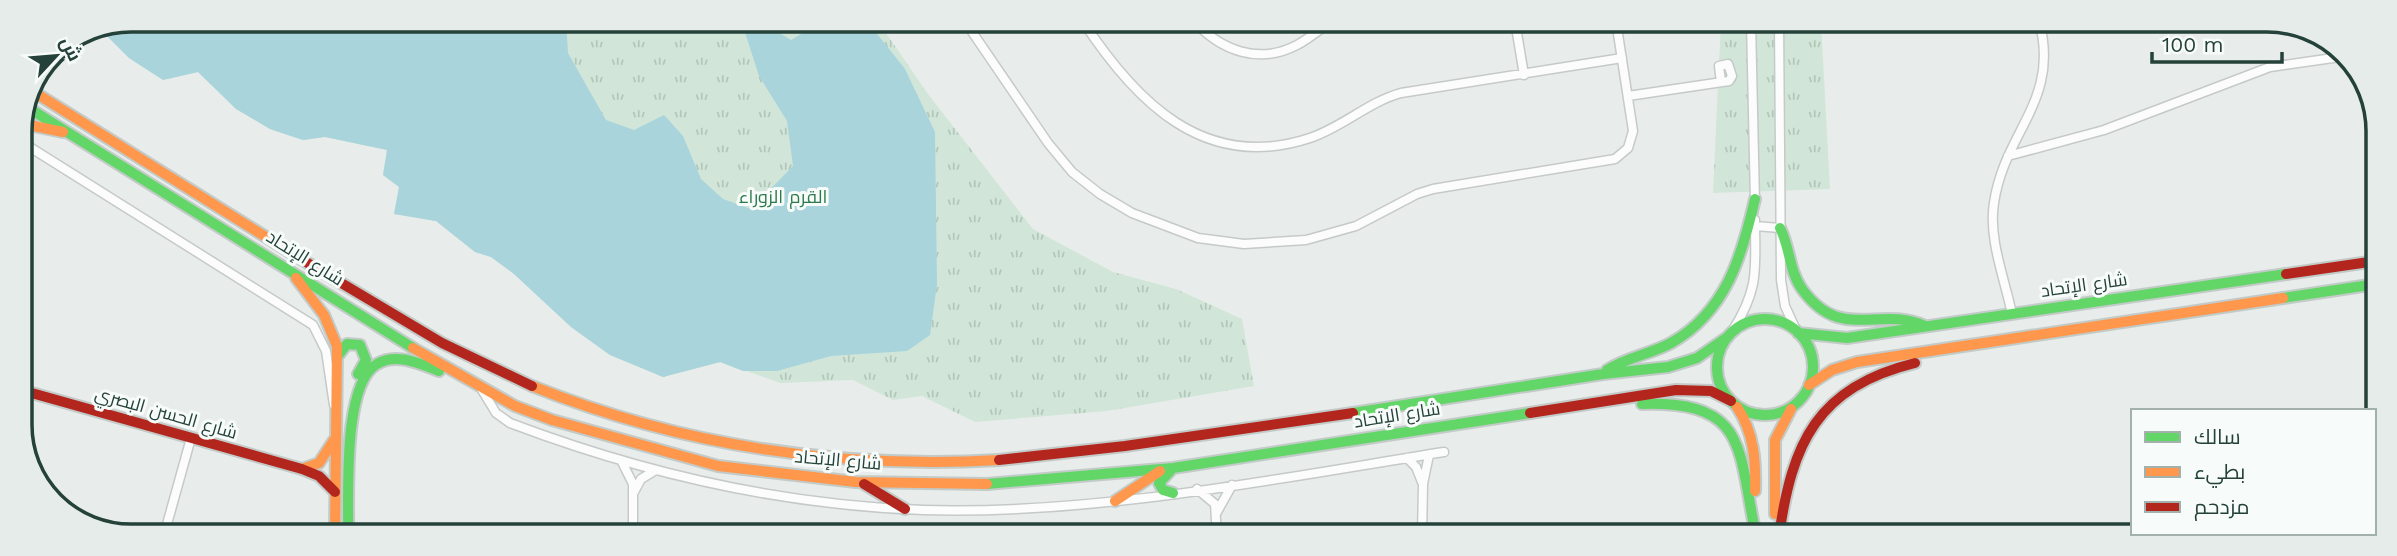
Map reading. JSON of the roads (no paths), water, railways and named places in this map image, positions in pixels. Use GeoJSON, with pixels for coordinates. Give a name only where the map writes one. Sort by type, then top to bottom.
{"type":"FeatureCollection","features":[{"type":"Feature","properties":{"kind":"main road","name":"شارع الإتحاد"},"geometry":{"type":"LineString","coordinates":[[38,95],[318,269],[480,363],[592,409],[720,443],[858,462],[989,460],[1109,450],[1602,374],[1691,363],[1730,334]]}},
{"type":"Feature","properties":{"kind":"main road","name":"شارع الإتحاد"},"geometry":{"type":"LineString","coordinates":[[34,111],[456,375],[515,406],[552,420],[670,455],[718,466],[856,482],[992,484],[1167,469],[1600,400],[1692,389],[1711,391],[1733,403]]}},
{"type":"Feature","properties":{"kind":"main road"},"geometry":{"type":"LineString","coordinates":[[32,125],[72,133]]}},
{"type":"Feature","properties":{"kind":"main road"},"geometry":{"type":"LineString","coordinates":[[1602,374],[1615,365],[1674,342],[1716,305],[1738,267],[1755,199]]}},
{"type":"Feature","properties":{"kind":"main road"},"geometry":{"type":"LineString","coordinates":[[1780,228],[1797,281],[1817,306],[1855,323],[1907,319],[1926,327]]}},
{"type":"Feature","properties":{"kind":"main road","name":"شارع الإتحاد"},"geometry":{"type":"LineString","coordinates":[[1797,332],[1847,338],[2366,262]]}},
{"type":"Feature","properties":{"kind":"main road"},"geometry":{"type":"LineString","coordinates":[[288,268],[330,324],[337,358],[335,524]]}},
{"type":"Feature","properties":{"kind":"main road"},"geometry":{"type":"LineString","coordinates":[[1777,524],[1775,440],[1783,421],[1809,385],[1849,364],[2366,286]]}},
{"type":"Feature","properties":{"kind":"main road"},"geometry":{"type":"LineString","coordinates":[[1755,524],[1754,439],[1750,427],[1722,390],[1717,363],[1730,334],[1758,319],[1771,319],[1797,332],[1812,358],[1809,385]]}},
{"type":"Feature","properties":{"kind":"main road"},"geometry":{"type":"LineString","coordinates":[[337,358],[344,346],[350,343],[364,350],[366,360],[357,378],[352,413],[348,524]]}},
{"type":"Feature","properties":{"kind":"main road"},"geometry":{"type":"LineString","coordinates":[[1780,524],[1791,469],[1804,440],[1828,407],[1856,386],[1886,369],[1924,361],[1935,350]]}},
{"type":"Feature","properties":{"kind":"main road"},"geometry":{"type":"LineString","coordinates":[[356,387],[373,366],[396,358],[415,360],[456,375]]}},
{"type":"Feature","properties":{"kind":"main road","name":"شارع الحسن البصري"},"geometry":{"type":"LineString","coordinates":[[32,393],[302,469],[319,476],[335,492]]}},
{"type":"Feature","properties":{"kind":"main road"},"geometry":{"type":"LineString","coordinates":[[1600,400],[1625,405],[1682,403],[1696,407],[1722,422],[1739,446],[1745,466],[1754,524]]}},
{"type":"Feature","properties":{"kind":"main road"},"geometry":{"type":"LineString","coordinates":[[1733,403],[1747,412],[1772,415],[1795,405]]}},
{"type":"Feature","properties":{"kind":"main road"},"geometry":{"type":"LineString","coordinates":[[302,469],[319,463],[335,438]]}},
{"type":"Feature","properties":{"kind":"main road"},"geometry":{"type":"LineString","coordinates":[[1167,469],[1159,483],[1163,490],[1173,493]]}},
{"type":"Feature","properties":{"kind":"main road"},"geometry":{"type":"LineString","coordinates":[[1115,500],[1167,469]]}},
{"type":"Feature","properties":{"kind":"main road"},"geometry":{"type":"LineString","coordinates":[[856,482],[877,491],[905,509]]}},
{"type":"Feature","properties":{"kind":"street"},"geometry":{"type":"LineString","coordinates":[[972,32],[1048,143],[1072,172],[1100,194],[1148,220],[1189,235],[1229,243],[1271,244],[1323,237],[1365,223],[1416,194],[1433,189],[1607,163],[1622,154],[1632,140],[1633,122],[1618,32]]}},
{"type":"Feature","properties":{"kind":"street"},"geometry":{"type":"LineString","coordinates":[[1090,32],[1117,70],[1157,110],[1200,135],[1241,145],[1276,145],[1310,138],[1391,96],[1622,58]]}},
{"type":"Feature","properties":{"kind":"street"},"geometry":{"type":"LineString","coordinates":[[1208,32],[1228,48],[1255,54],[1289,48],[1317,32]]}},
{"type":"Feature","properties":{"kind":"street"},"geometry":{"type":"LineString","coordinates":[[1517,32],[1524,75]]}},
{"type":"Feature","properties":{"kind":"street"},"geometry":{"type":"LineString","coordinates":[[1730,334],[1747,308],[1755,284],[1751,32]]}},
{"type":"Feature","properties":{"kind":"street"},"geometry":{"type":"LineString","coordinates":[[1779,32],[1782,293],[1797,332]]}},
{"type":"Feature","properties":{"kind":"street"},"geometry":{"type":"LineString","coordinates":[[2012,313],[1993,214],[1996,190],[2008,156],[2042,84],[2046,58],[2041,32]]}},
{"type":"Feature","properties":{"kind":"street"},"geometry":{"type":"LineString","coordinates":[[2008,156],[2104,130],[2270,67],[2334,58]]}},
{"type":"Feature","properties":{"kind":"street"},"geometry":{"type":"LineString","coordinates":[[1628,96],[1721,82]]}},
{"type":"Feature","properties":{"kind":"street"},"geometry":{"type":"LineString","coordinates":[[32,149],[313,325],[324,341],[336,410]]}},
{"type":"Feature","properties":{"kind":"street"},"geometry":{"type":"LineString","coordinates":[[1755,226],[1780,228]]}},
{"type":"Feature","properties":{"kind":"street"},"geometry":{"type":"LineString","coordinates":[[479,385],[492,408],[506,421],[622,462],[778,496],[905,509],[1058,506],[1115,500],[1444,452]]}},
{"type":"Feature","properties":{"kind":"street"},"geometry":{"type":"LineString","coordinates":[[167,524],[191,438]]}},
{"type":"Feature","properties":{"kind":"street"},"geometry":{"type":"LineString","coordinates":[[1422,524],[1423,484],[1429,455]]}},
{"type":"Feature","properties":{"kind":"street"},"geometry":{"type":"LineString","coordinates":[[1407,458],[1419,472],[1423,484]]}},
{"type":"Feature","properties":{"kind":"street"},"geometry":{"type":"LineString","coordinates":[[622,462],[631,476],[634,492],[633,524]]}},
{"type":"Feature","properties":{"kind":"street"},"geometry":{"type":"LineString","coordinates":[[634,492],[641,479],[654,471]]}},
{"type":"Feature","properties":{"kind":"street"},"geometry":{"type":"LineString","coordinates":[[1217,512],[1232,485]]}},
{"type":"Feature","properties":{"kind":"street"},"geometry":{"type":"LineString","coordinates":[[1197,489],[1210,498],[1217,512],[1217,524]]}},
{"type":"Feature","properties":{"kind":"water","name":"القرم الزوراء"},"geometry":{"type":"Polygon","coordinates":[[[130,32],[567,32],[568,53],[606,120],[634,130],[664,115],[683,136],[701,179],[723,199],[751,209],[793,166],[787,121],[759,76],[745,32],[778,32],[791,40],[804,32],[876,32],[905,69],[935,132],[937,284],[930,335],[907,351],[831,356],[777,371],[743,371],[720,362],[663,377],[610,355],[571,327],[514,274],[491,257],[475,252],[436,221],[394,214],[399,187],[383,175],[387,150],[325,137],[303,140],[270,129],[236,109],[198,72],[163,80],[129,58],[106,35],[130,32]]]}}]}
